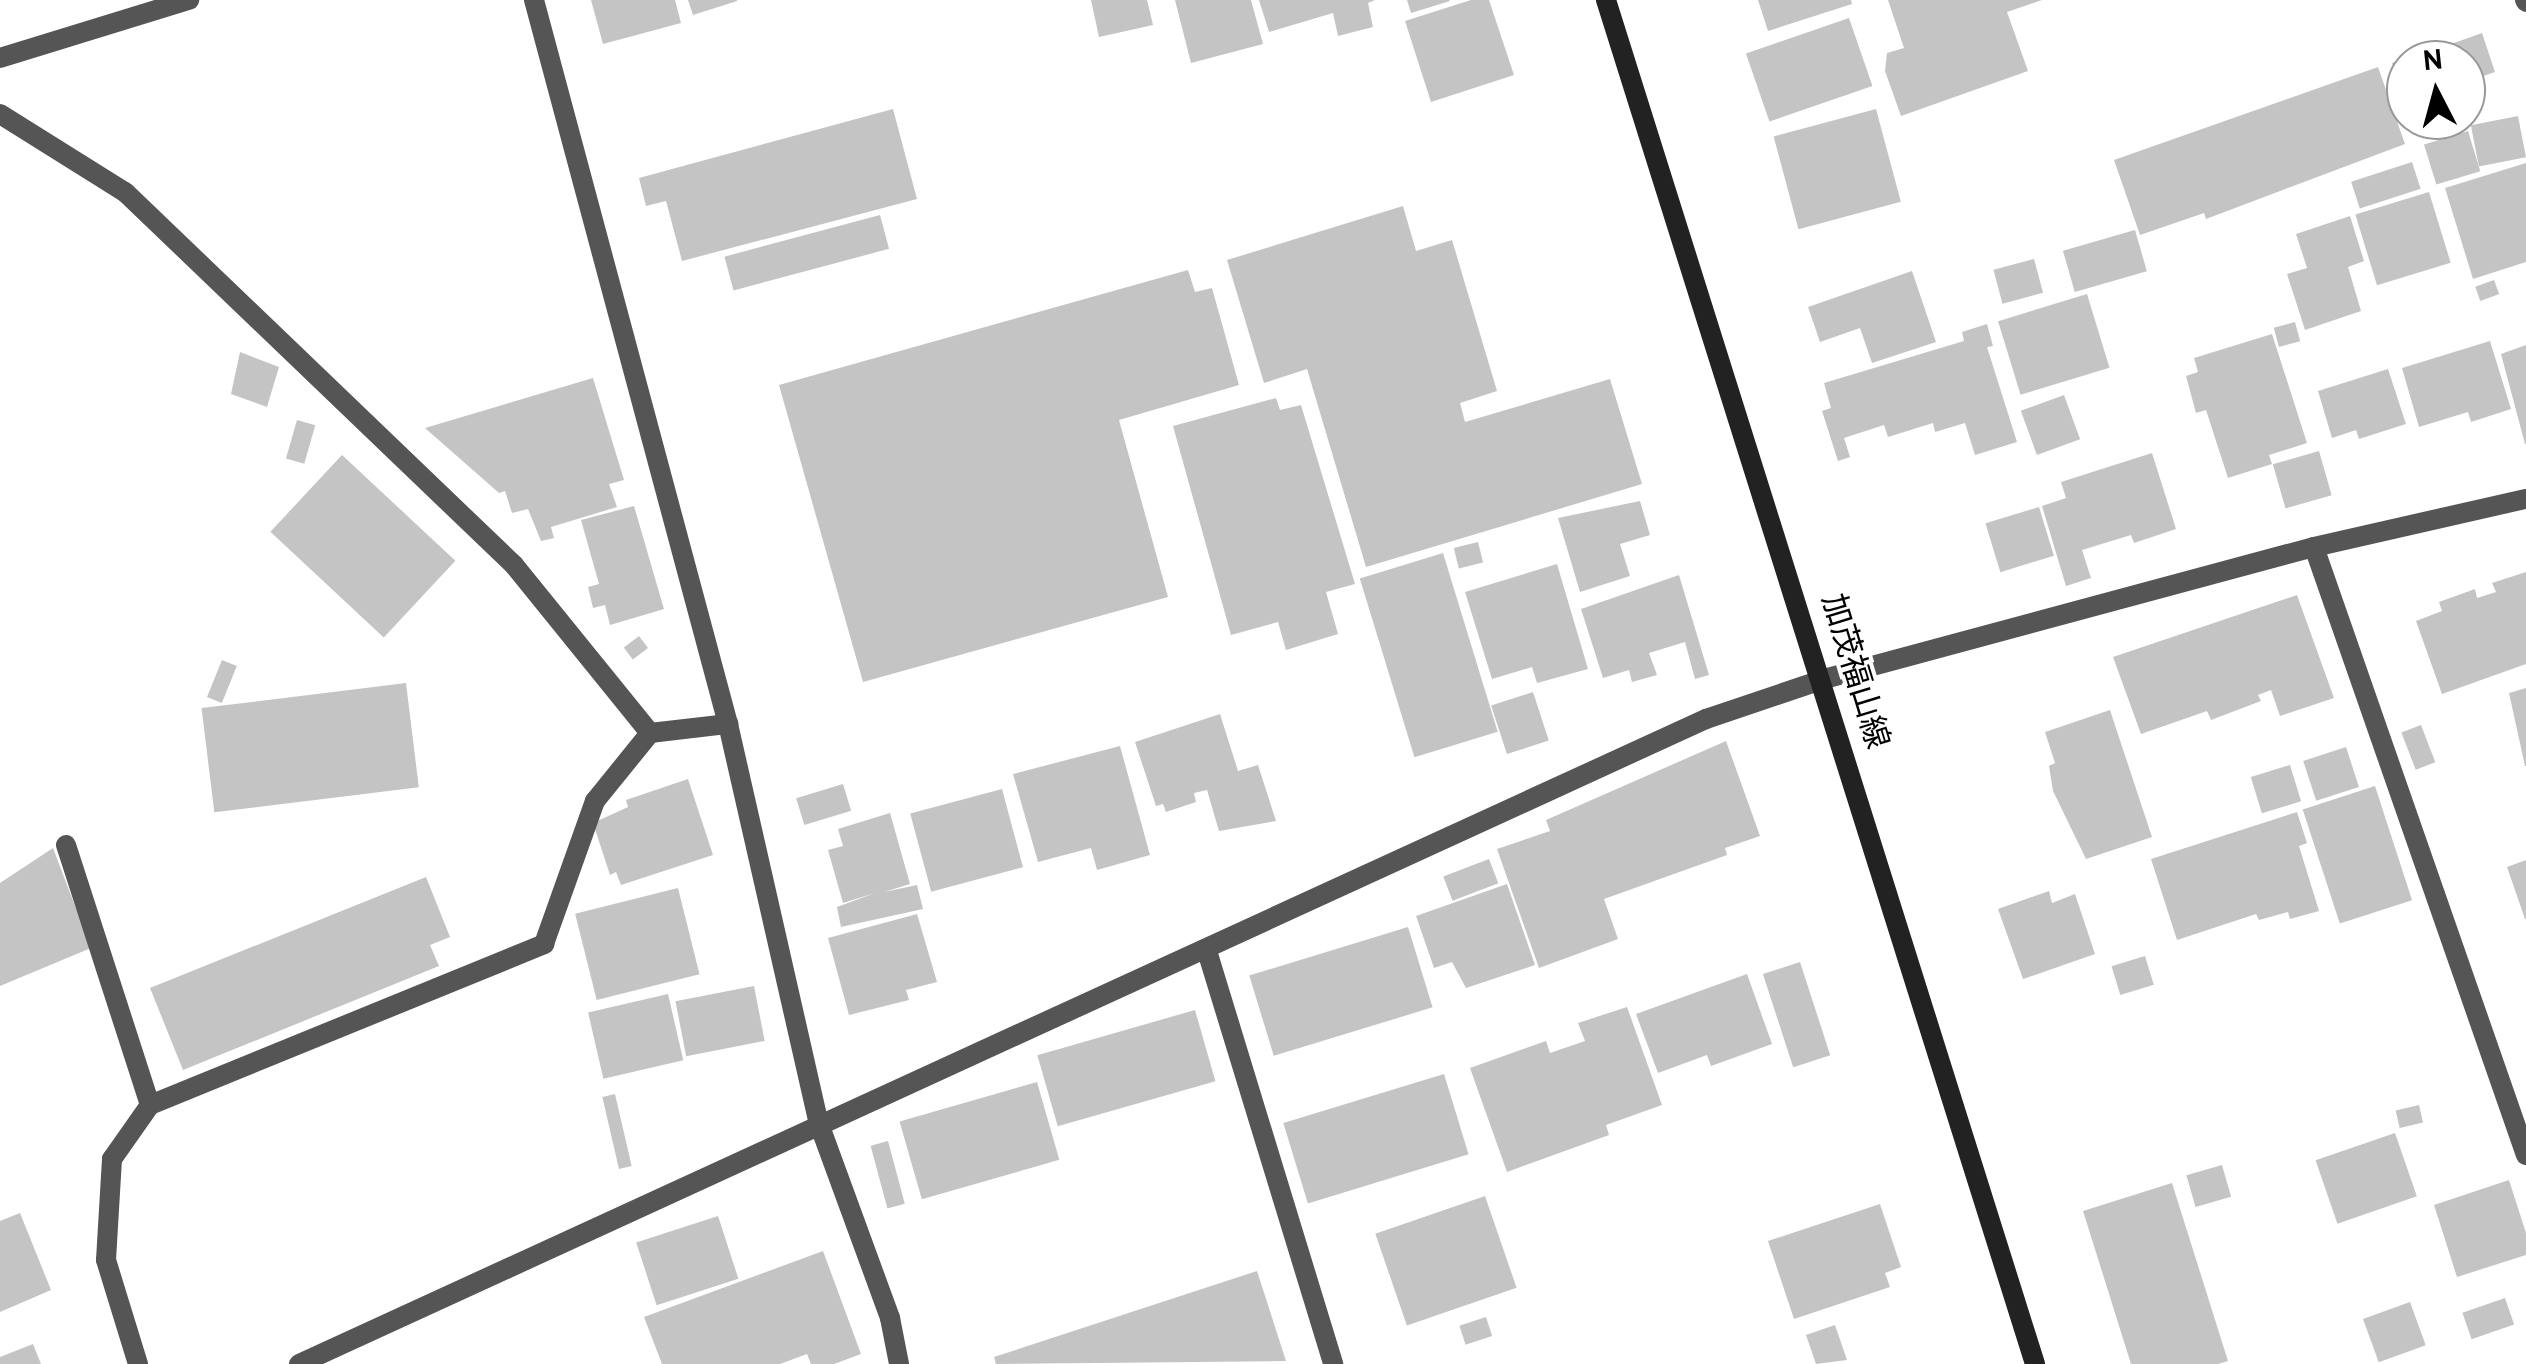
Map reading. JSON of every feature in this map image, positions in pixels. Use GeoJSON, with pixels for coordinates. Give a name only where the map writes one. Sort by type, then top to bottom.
{"type":"FeatureCollection","features":[{"type":"Feature","properties":{"kind":"main road","name":"加茂福山線"},"geometry":{"type":"LineString","coordinates":[[1606,0],[1824,679],[2035,1364]]}},
{"type":"Feature","properties":{"kind":"street"},"geometry":{"type":"LineString","coordinates":[[0,58],[189,0]]}},
{"type":"Feature","properties":{"kind":"street"},"geometry":{"type":"LineString","coordinates":[[534,0],[728,724],[818,1121],[890,1318],[898,1364]]}},
{"type":"Feature","properties":{"kind":"street"},"geometry":{"type":"LineString","coordinates":[[0,114],[125,192],[514,564],[650,732]]}},
{"type":"Feature","properties":{"kind":"street"},"geometry":{"type":"LineString","coordinates":[[299,1364],[818,1121],[1207,951],[1706,719],[1824,679],[2314,547],[2526,499]]}},
{"type":"Feature","properties":{"kind":"street"},"geometry":{"type":"LineString","coordinates":[[2314,547],[2526,1155]]}},
{"type":"Feature","properties":{"kind":"street"},"geometry":{"type":"LineString","coordinates":[[138,1364],[106,1260],[112,1159],[150,1105],[544,944],[595,801],[650,732],[728,724]]}},
{"type":"Feature","properties":{"kind":"street"},"geometry":{"type":"LineString","coordinates":[[66,846],[150,1105]]}},
{"type":"Feature","properties":{"kind":"street"},"geometry":{"type":"LineString","coordinates":[[1207,951],[1333,1364]]}},
{"type":"Feature","properties":{"kind":"building"},"geometry":{"type":"Polygon","coordinates":[[[591,0],[675,0],[681,23],[603,44],[591,0]]]}},
{"type":"Feature","properties":{"kind":"building"},"geometry":{"type":"Polygon","coordinates":[[[688,0],[737,0],[737,1],[693,15],[688,0]]]}},
{"type":"Feature","properties":{"kind":"building"},"geometry":{"type":"Polygon","coordinates":[[[1091,0],[1147,0],[1153,25],[1099,37],[1091,0]]]}},
{"type":"Feature","properties":{"kind":"building"},"geometry":{"type":"Polygon","coordinates":[[[1175,0],[1251,0],[1263,44],[1191,63],[1175,0]]]}},
{"type":"Feature","properties":{"kind":"building"},"geometry":{"type":"Polygon","coordinates":[[[1259,0],[1375,0],[1368,3],[1373,27],[1338,36],[1333,13],[1269,32],[1259,0]]]}},
{"type":"Feature","properties":{"kind":"building"},"geometry":{"type":"Polygon","coordinates":[[[1407,0],[1449,0],[1450,1],[1411,13],[1407,0]]]}},
{"type":"Feature","properties":{"kind":"building"},"geometry":{"type":"Polygon","coordinates":[[[1471,0],[1489,0],[1514,75],[1431,102],[1405,21],[1471,0]]]}},
{"type":"Feature","properties":{"kind":"building"},"geometry":{"type":"Polygon","coordinates":[[[1758,0],[1851,0],[1852,4],[1768,31],[1758,0]]]}},
{"type":"Feature","properties":{"kind":"building"},"geometry":{"type":"Polygon","coordinates":[[[1888,0],[2042,0],[2007,12],[2028,71],[1901,116],[1885,71],[1887,53],[1904,48],[1888,0]]]}},
{"type":"Feature","properties":{"kind":"building"},"geometry":{"type":"Polygon","coordinates":[[[1849,18],[1872,86],[1769,122],[1746,53],[1849,18]]]}},
{"type":"Feature","properties":{"kind":"building"},"geometry":{"type":"Polygon","coordinates":[[[2482,33],[2484,40],[2462,40],[2482,33]]]}},
{"type":"Feature","properties":{"kind":"building"},"geometry":{"type":"Polygon","coordinates":[[[2486,45],[2495,72],[2486,75],[2486,45]]]}},
{"type":"Feature","properties":{"kind":"building"},"geometry":{"type":"Polygon","coordinates":[[[2378,67],[2386,90],[2386,140],[2404,140],[2405,144],[2206,219],[2204,213],[2140,235],[2114,160],[2378,67]]]}},
{"type":"Feature","properties":{"kind":"building"},"geometry":{"type":"Polygon","coordinates":[[[893,109],[917,199],[682,261],[666,201],[646,206],[639,178],[893,109]]]}},
{"type":"Feature","properties":{"kind":"building"},"geometry":{"type":"Polygon","coordinates":[[[1876,109],[1901,202],[1798,229],[1774,136],[1876,109]]]}},
{"type":"Feature","properties":{"kind":"building"},"geometry":{"type":"Polygon","coordinates":[[[2518,116],[2526,157],[2479,166],[2474,140],[2486,140],[2486,122],[2518,116]]]}},
{"type":"Feature","properties":{"kind":"building"},"geometry":{"type":"Polygon","coordinates":[[[2439,140],[2471,140],[2480,171],[2436,185],[2424,144],[2439,140]]]}},
{"type":"Feature","properties":{"kind":"building"},"geometry":{"type":"Polygon","coordinates":[[[2412,162],[2421,189],[2360,208],[2351,182],[2412,162]]]}},
{"type":"Feature","properties":{"kind":"building"},"geometry":{"type":"Polygon","coordinates":[[[2526,163],[2526,262],[2473,279],[2445,188],[2526,163]]]}},
{"type":"Feature","properties":{"kind":"building"},"geometry":{"type":"Polygon","coordinates":[[[2429,192],[2451,263],[2377,285],[2355,215],[2429,192]]]}},
{"type":"Feature","properties":{"kind":"building"},"geometry":{"type":"Polygon","coordinates":[[[1403,206],[1416,251],[1452,240],[1497,391],[1460,403],[1465,422],[1610,379],[1642,484],[1366,567],[1307,369],[1264,383],[1227,260],[1403,206]]]}},
{"type":"Feature","properties":{"kind":"building"},"geometry":{"type":"Polygon","coordinates":[[[880,215],[889,249],[734,290],[724,257],[880,215]]]}},
{"type":"Feature","properties":{"kind":"building"},"geometry":{"type":"Polygon","coordinates":[[[2350,216],[2364,261],[2348,267],[2361,311],[2305,330],[2287,274],[2307,268],[2296,234],[2350,216]]]}},
{"type":"Feature","properties":{"kind":"building"},"geometry":{"type":"Polygon","coordinates":[[[2135,230],[2147,271],[2075,292],[2063,251],[2135,230]]]}},
{"type":"Feature","properties":{"kind":"building"},"geometry":{"type":"Polygon","coordinates":[[[2034,259],[2043,293],[2002,304],[1993,270],[2034,259]]]}},
{"type":"Feature","properties":{"kind":"building"},"geometry":{"type":"Polygon","coordinates":[[[1188,270],[1195,292],[1212,288],[1239,385],[1119,420],[1168,597],[863,682],[779,385],[1188,270]]]}},
{"type":"Feature","properties":{"kind":"building"},"geometry":{"type":"Polygon","coordinates":[[[1912,271],[1936,342],[1872,363],[1860,328],[1820,342],[1808,307],[1912,271]]]}},
{"type":"Feature","properties":{"kind":"building"},"geometry":{"type":"Polygon","coordinates":[[[2494,280],[2499,294],[2480,301],[2475,287],[2494,280]]]}},
{"type":"Feature","properties":{"kind":"building"},"geometry":{"type":"Polygon","coordinates":[[[2087,294],[2110,368],[2021,395],[1998,321],[2087,294]]]}},
{"type":"Feature","properties":{"kind":"building"},"geometry":{"type":"Polygon","coordinates":[[[2295,322],[2300,341],[2279,347],[2274,328],[2295,322]]]}},
{"type":"Feature","properties":{"kind":"building"},"geometry":{"type":"Polygon","coordinates":[[[1987,324],[1993,346],[1987,347],[2017,442],[1975,455],[1965,423],[1935,432],[1933,423],[1888,437],[1884,425],[1844,438],[1850,457],[1838,461],[1822,411],[1831,408],[1824,383],[1964,341],[1962,332],[1987,324]]]}},
{"type":"Feature","properties":{"kind":"building"},"geometry":{"type":"Polygon","coordinates":[[[2272,334],[2307,443],[2269,455],[2272,464],[2228,478],[2206,410],[2196,413],[2186,376],[2198,372],[2194,358],[2272,334]]]}},
{"type":"Feature","properties":{"kind":"building"},"geometry":{"type":"Polygon","coordinates":[[[2490,341],[2511,409],[2471,422],[2468,412],[2419,427],[2402,368],[2490,341]]]}},
{"type":"Feature","properties":{"kind":"building"},"geometry":{"type":"Polygon","coordinates":[[[2526,345],[2526,444],[2525,444],[2501,354],[2526,345]]]}},
{"type":"Feature","properties":{"kind":"building"},"geometry":{"type":"Polygon","coordinates":[[[240,352],[279,367],[267,407],[231,394],[240,352]]]}},
{"type":"Feature","properties":{"kind":"building"},"geometry":{"type":"Polygon","coordinates":[[[2388,369],[2406,424],[2359,439],[2356,430],[2332,438],[2318,391],[2388,369]]]}},
{"type":"Feature","properties":{"kind":"building"},"geometry":{"type":"Polygon","coordinates":[[[593,378],[624,480],[609,484],[617,507],[551,527],[554,538],[541,541],[528,509],[512,513],[505,491],[499,493],[425,428],[593,378]]]}},
{"type":"Feature","properties":{"kind":"building"},"geometry":{"type":"Polygon","coordinates":[[[2064,395],[2080,439],[2037,455],[2021,411],[2064,395]]]}},
{"type":"Feature","properties":{"kind":"building"},"geometry":{"type":"Polygon","coordinates":[[[1276,398],[1280,410],[1301,405],[1355,584],[1326,592],[1338,634],[1286,650],[1278,622],[1231,635],[1173,426],[1276,398]]]}},
{"type":"Feature","properties":{"kind":"building"},"geometry":{"type":"Polygon","coordinates":[[[297,420],[315,425],[304,464],[286,458],[297,420]]]}},
{"type":"Feature","properties":{"kind":"building"},"geometry":{"type":"Polygon","coordinates":[[[2319,451],[2332,495],[2286,508],[2273,464],[2319,451]]]}},
{"type":"Feature","properties":{"kind":"building"},"geometry":{"type":"Polygon","coordinates":[[[2152,453],[2176,529],[2134,543],[2131,535],[2082,550],[2091,578],[2066,586],[2042,506],[2066,498],[2061,482],[2152,453]]]}},
{"type":"Feature","properties":{"kind":"building"},"geometry":{"type":"Polygon","coordinates":[[[342,455],[455,561],[384,638],[270,532],[342,455]]]}},
{"type":"Feature","properties":{"kind":"building"},"geometry":{"type":"Polygon","coordinates":[[[1640,501],[1650,535],[1620,544],[1630,576],[1580,592],[1558,518],[1640,501]]]}},
{"type":"Feature","properties":{"kind":"building"},"geometry":{"type":"Polygon","coordinates":[[[634,506],[664,609],[610,625],[605,605],[593,608],[588,587],[599,584],[581,520],[634,506]]]}},
{"type":"Feature","properties":{"kind":"building"},"geometry":{"type":"Polygon","coordinates":[[[2039,507],[2054,556],[2000,572],[1985,523],[2039,507]]]}},
{"type":"Feature","properties":{"kind":"building"},"geometry":{"type":"Polygon","coordinates":[[[1478,542],[1483,562],[1459,568],[1454,548],[1478,542]]]}},
{"type":"Feature","properties":{"kind":"building"},"geometry":{"type":"Polygon","coordinates":[[[1443,553],[1498,732],[1414,757],[1360,578],[1443,553]]]}},
{"type":"Feature","properties":{"kind":"building"},"geometry":{"type":"Polygon","coordinates":[[[1557,564],[1588,669],[1537,683],[1532,667],[1492,679],[1465,592],[1557,564]]]}},
{"type":"Feature","properties":{"kind":"building"},"geometry":{"type":"Polygon","coordinates":[[[2526,572],[2526,664],[2442,694],[2416,621],[2442,611],[2439,602],[2475,589],[2477,598],[2496,592],[2492,583],[2526,572]]]}},
{"type":"Feature","properties":{"kind":"building"},"geometry":{"type":"Polygon","coordinates":[[[1679,575],[1709,675],[1695,679],[1685,642],[1649,653],[1657,675],[1632,682],[1629,670],[1603,678],[1581,609],[1679,575]]]}},
{"type":"Feature","properties":{"kind":"building"},"geometry":{"type":"Polygon","coordinates":[[[2297,595],[2334,698],[2280,716],[2271,690],[2258,695],[2261,701],[2211,720],[2207,711],[2141,734],[2113,657],[2297,595]]]}},
{"type":"Feature","properties":{"kind":"building"},"geometry":{"type":"Polygon","coordinates":[[[639,636],[648,648],[633,659],[624,647],[639,636]]]}},
{"type":"Feature","properties":{"kind":"building"},"geometry":{"type":"Polygon","coordinates":[[[222,660],[237,666],[222,703],[207,697],[222,660]]]}},
{"type":"Feature","properties":{"kind":"building"},"geometry":{"type":"Polygon","coordinates":[[[406,683],[419,787],[214,812],[202,708],[406,683]]]}},
{"type":"Feature","properties":{"kind":"building"},"geometry":{"type":"Polygon","coordinates":[[[2526,688],[2526,766],[2525,766],[2509,693],[2526,688]]]}},
{"type":"Feature","properties":{"kind":"building"},"geometry":{"type":"Polygon","coordinates":[[[1533,692],[1549,741],[1507,754],[1491,706],[1533,692]]]}},
{"type":"Feature","properties":{"kind":"building"},"geometry":{"type":"Polygon","coordinates":[[[2110,710],[2152,837],[2086,859],[2053,791],[2049,766],[2055,763],[2045,732],[2110,710]]]}},
{"type":"Feature","properties":{"kind":"building"},"geometry":{"type":"Polygon","coordinates":[[[1220,714],[1238,771],[1258,765],[1276,821],[1219,831],[1207,790],[1194,793],[1196,802],[1166,812],[1163,804],[1156,806],[1135,742],[1220,714]]]}},
{"type":"Feature","properties":{"kind":"building"},"geometry":{"type":"Polygon","coordinates":[[[2421,725],[2435,762],[2416,770],[2401,733],[2421,725]]]}},
{"type":"Feature","properties":{"kind":"building"},"geometry":{"type":"Polygon","coordinates":[[[1726,741],[1760,836],[1725,848],[1727,855],[1604,899],[1618,939],[1539,968],[1497,849],[1550,831],[1546,820],[1726,741]]]}},
{"type":"Feature","properties":{"kind":"building"},"geometry":{"type":"Polygon","coordinates":[[[1120,746],[1150,855],[1097,870],[1091,848],[1038,862],[1013,774],[1120,746]]]}},
{"type":"Feature","properties":{"kind":"building"},"geometry":{"type":"Polygon","coordinates":[[[2346,747],[2359,787],[2316,801],[2303,761],[2346,747]]]}},
{"type":"Feature","properties":{"kind":"building"},"geometry":{"type":"Polygon","coordinates":[[[2290,765],[2301,801],[2262,813],[2251,777],[2290,765]]]}},
{"type":"Feature","properties":{"kind":"building"},"geometry":{"type":"Polygon","coordinates":[[[688,779],[713,855],[621,885],[616,872],[610,875],[593,823],[628,807],[626,800],[688,779]]]}},
{"type":"Feature","properties":{"kind":"building"},"geometry":{"type":"Polygon","coordinates":[[[843,784],[851,811],[804,825],[796,798],[843,784]]]}},
{"type":"Feature","properties":{"kind":"building"},"geometry":{"type":"Polygon","coordinates":[[[2375,786],[2412,900],[2340,924],[2303,809],[2375,786]]]}},
{"type":"Feature","properties":{"kind":"building"},"geometry":{"type":"Polygon","coordinates":[[[1002,789],[1023,867],[931,892],[910,814],[1002,789]]]}},
{"type":"Feature","properties":{"kind":"building"},"geometry":{"type":"Polygon","coordinates":[[[2297,812],[2307,843],[2299,846],[2319,911],[2290,919],[2288,912],[2259,920],[2256,914],[2177,940],[2151,859],[2297,812]]]}},
{"type":"Feature","properties":{"kind":"building"},"geometry":{"type":"Polygon","coordinates":[[[890,813],[910,884],[884,892],[917,885],[923,909],[841,927],[837,907],[875,893],[843,903],[828,850],[843,846],[838,829],[890,813]]]}},
{"type":"Feature","properties":{"kind":"building"},"geometry":{"type":"Polygon","coordinates":[[[53,848],[91,948],[0,986],[0,883],[53,848]]]}},
{"type":"Feature","properties":{"kind":"building"},"geometry":{"type":"Polygon","coordinates":[[[1489,859],[1498,883],[1453,901],[1443,877],[1489,859]]]}},
{"type":"Feature","properties":{"kind":"building"},"geometry":{"type":"Polygon","coordinates":[[[2526,860],[2526,919],[2525,919],[2507,867],[2526,860]]]}},
{"type":"Feature","properties":{"kind":"building"},"geometry":{"type":"Polygon","coordinates":[[[426,877],[450,937],[430,945],[439,966],[183,1070],[150,988],[426,877]]]}},
{"type":"Feature","properties":{"kind":"building"},"geometry":{"type":"Polygon","coordinates":[[[1507,884],[1535,965],[1466,988],[1452,962],[1434,968],[1416,916],[1507,884]]]}},
{"type":"Feature","properties":{"kind":"building"},"geometry":{"type":"Polygon","coordinates":[[[678,888],[700,974],[597,1000],[575,914],[678,888]]]}},
{"type":"Feature","properties":{"kind":"building"},"geometry":{"type":"Polygon","coordinates":[[[2049,891],[2052,903],[2075,894],[2095,954],[2023,979],[1998,909],[2049,891]]]}},
{"type":"Feature","properties":{"kind":"building"},"geometry":{"type":"Polygon","coordinates":[[[917,914],[937,982],[906,990],[909,1000],[849,1015],[828,938],[917,914]]]}},
{"type":"Feature","properties":{"kind":"building"},"geometry":{"type":"Polygon","coordinates":[[[1408,927],[1433,1007],[1274,1056],[1249,976],[1408,927]]]}},
{"type":"Feature","properties":{"kind":"building"},"geometry":{"type":"Polygon","coordinates":[[[2145,956],[2154,985],[2120,995],[2112,966],[2145,956]]]}},
{"type":"Feature","properties":{"kind":"building"},"geometry":{"type":"Polygon","coordinates":[[[1800,962],[1830,1055],[1793,1067],[1763,974],[1800,962]]]}},
{"type":"Feature","properties":{"kind":"building"},"geometry":{"type":"Polygon","coordinates":[[[1747,974],[1772,1044],[1711,1066],[1707,1055],[1658,1073],[1636,1014],[1747,974]]]}},
{"type":"Feature","properties":{"kind":"building"},"geometry":{"type":"Polygon","coordinates":[[[754,986],[765,1041],[686,1056],[675,1001],[754,986]]]}},
{"type":"Feature","properties":{"kind":"building"},"geometry":{"type":"Polygon","coordinates":[[[668,994],[683,1060],[603,1079],[588,1012],[668,994]]]}},
{"type":"Feature","properties":{"kind":"building"},"geometry":{"type":"Polygon","coordinates":[[[1627,1007],[1662,1105],[1606,1125],[1609,1135],[1507,1172],[1470,1068],[1546,1041],[1550,1053],[1585,1041],[1578,1023],[1627,1007]]]}},
{"type":"Feature","properties":{"kind":"building"},"geometry":{"type":"Polygon","coordinates":[[[1195,1010],[1215,1081],[1058,1126],[1037,1055],[1195,1010]]]}},
{"type":"Feature","properties":{"kind":"building"},"geometry":{"type":"Polygon","coordinates":[[[1444,1074],[1469,1154],[1308,1203],[1283,1123],[1444,1074]]]}},
{"type":"Feature","properties":{"kind":"building"},"geometry":{"type":"Polygon","coordinates":[[[1037,1082],[1059,1160],[922,1199],[900,1121],[1037,1082]]]}},
{"type":"Feature","properties":{"kind":"building"},"geometry":{"type":"Polygon","coordinates":[[[615,1094],[632,1166],[619,1169],[602,1097],[615,1094]]]}},
{"type":"Feature","properties":{"kind":"building"},"geometry":{"type":"Polygon","coordinates":[[[2419,1105],[2423,1123],[2400,1128],[2396,1110],[2419,1105]]]}},
{"type":"Feature","properties":{"kind":"building"},"geometry":{"type":"Polygon","coordinates":[[[2395,1133],[2417,1196],[2337,1224],[2316,1160],[2395,1133]]]}},
{"type":"Feature","properties":{"kind":"building"},"geometry":{"type":"Polygon","coordinates":[[[888,1141],[905,1204],[887,1208],[871,1146],[888,1141]]]}},
{"type":"Feature","properties":{"kind":"building"},"geometry":{"type":"Polygon","coordinates":[[[2222,1165],[2231,1197],[2196,1207],[2186,1175],[2222,1165]]]}},
{"type":"Feature","properties":{"kind":"building"},"geometry":{"type":"Polygon","coordinates":[[[2509,1180],[2526,1233],[2526,1255],[2457,1277],[2434,1205],[2509,1180]]]}},
{"type":"Feature","properties":{"kind":"building"},"geometry":{"type":"Polygon","coordinates":[[[2172,1183],[2228,1361],[2218,1364],[2131,1364],[2083,1211],[2172,1183]]]}},
{"type":"Feature","properties":{"kind":"building"},"geometry":{"type":"Polygon","coordinates":[[[1485,1196],[1517,1288],[1407,1325],[1375,1234],[1485,1196]]]}},
{"type":"Feature","properties":{"kind":"building"},"geometry":{"type":"Polygon","coordinates":[[[1880,1204],[1901,1267],[1885,1273],[1890,1287],[1794,1319],[1768,1241],[1880,1204]]]}},
{"type":"Feature","properties":{"kind":"building"},"geometry":{"type":"Polygon","coordinates":[[[20,1213],[51,1290],[0,1312],[0,1221],[20,1213]]]}},
{"type":"Feature","properties":{"kind":"building"},"geometry":{"type":"Polygon","coordinates":[[[718,1216],[738,1279],[657,1305],[636,1243],[718,1216]]]}},
{"type":"Feature","properties":{"kind":"building"},"geometry":{"type":"Polygon","coordinates":[[[823,1251],[861,1354],[834,1364],[811,1364],[807,1354],[780,1364],[662,1364],[644,1317],[823,1251]]]}},
{"type":"Feature","properties":{"kind":"building"},"geometry":{"type":"Polygon","coordinates":[[[1257,1271],[1286,1361],[996,1364],[994,1357],[1257,1271]]]}},
{"type":"Feature","properties":{"kind":"building"},"geometry":{"type":"Polygon","coordinates":[[[2505,1298],[2514,1324],[2472,1339],[2462,1313],[2505,1298]]]}},
{"type":"Feature","properties":{"kind":"building"},"geometry":{"type":"Polygon","coordinates":[[[2410,1302],[2426,1345],[2379,1362],[2363,1319],[2410,1302]]]}},
{"type":"Feature","properties":{"kind":"building"},"geometry":{"type":"Polygon","coordinates":[[[1486,1317],[1492,1336],[1466,1345],[1459,1326],[1486,1317]]]}},
{"type":"Feature","properties":{"kind":"building"},"geometry":{"type":"Polygon","coordinates":[[[1835,1325],[1847,1360],[1816,1364],[1806,1335],[1835,1325]]]}},
{"type":"Feature","properties":{"kind":"building"},"geometry":{"type":"Polygon","coordinates":[[[33,1344],[41,1364],[0,1364],[0,1357],[33,1344]]]}}]}
